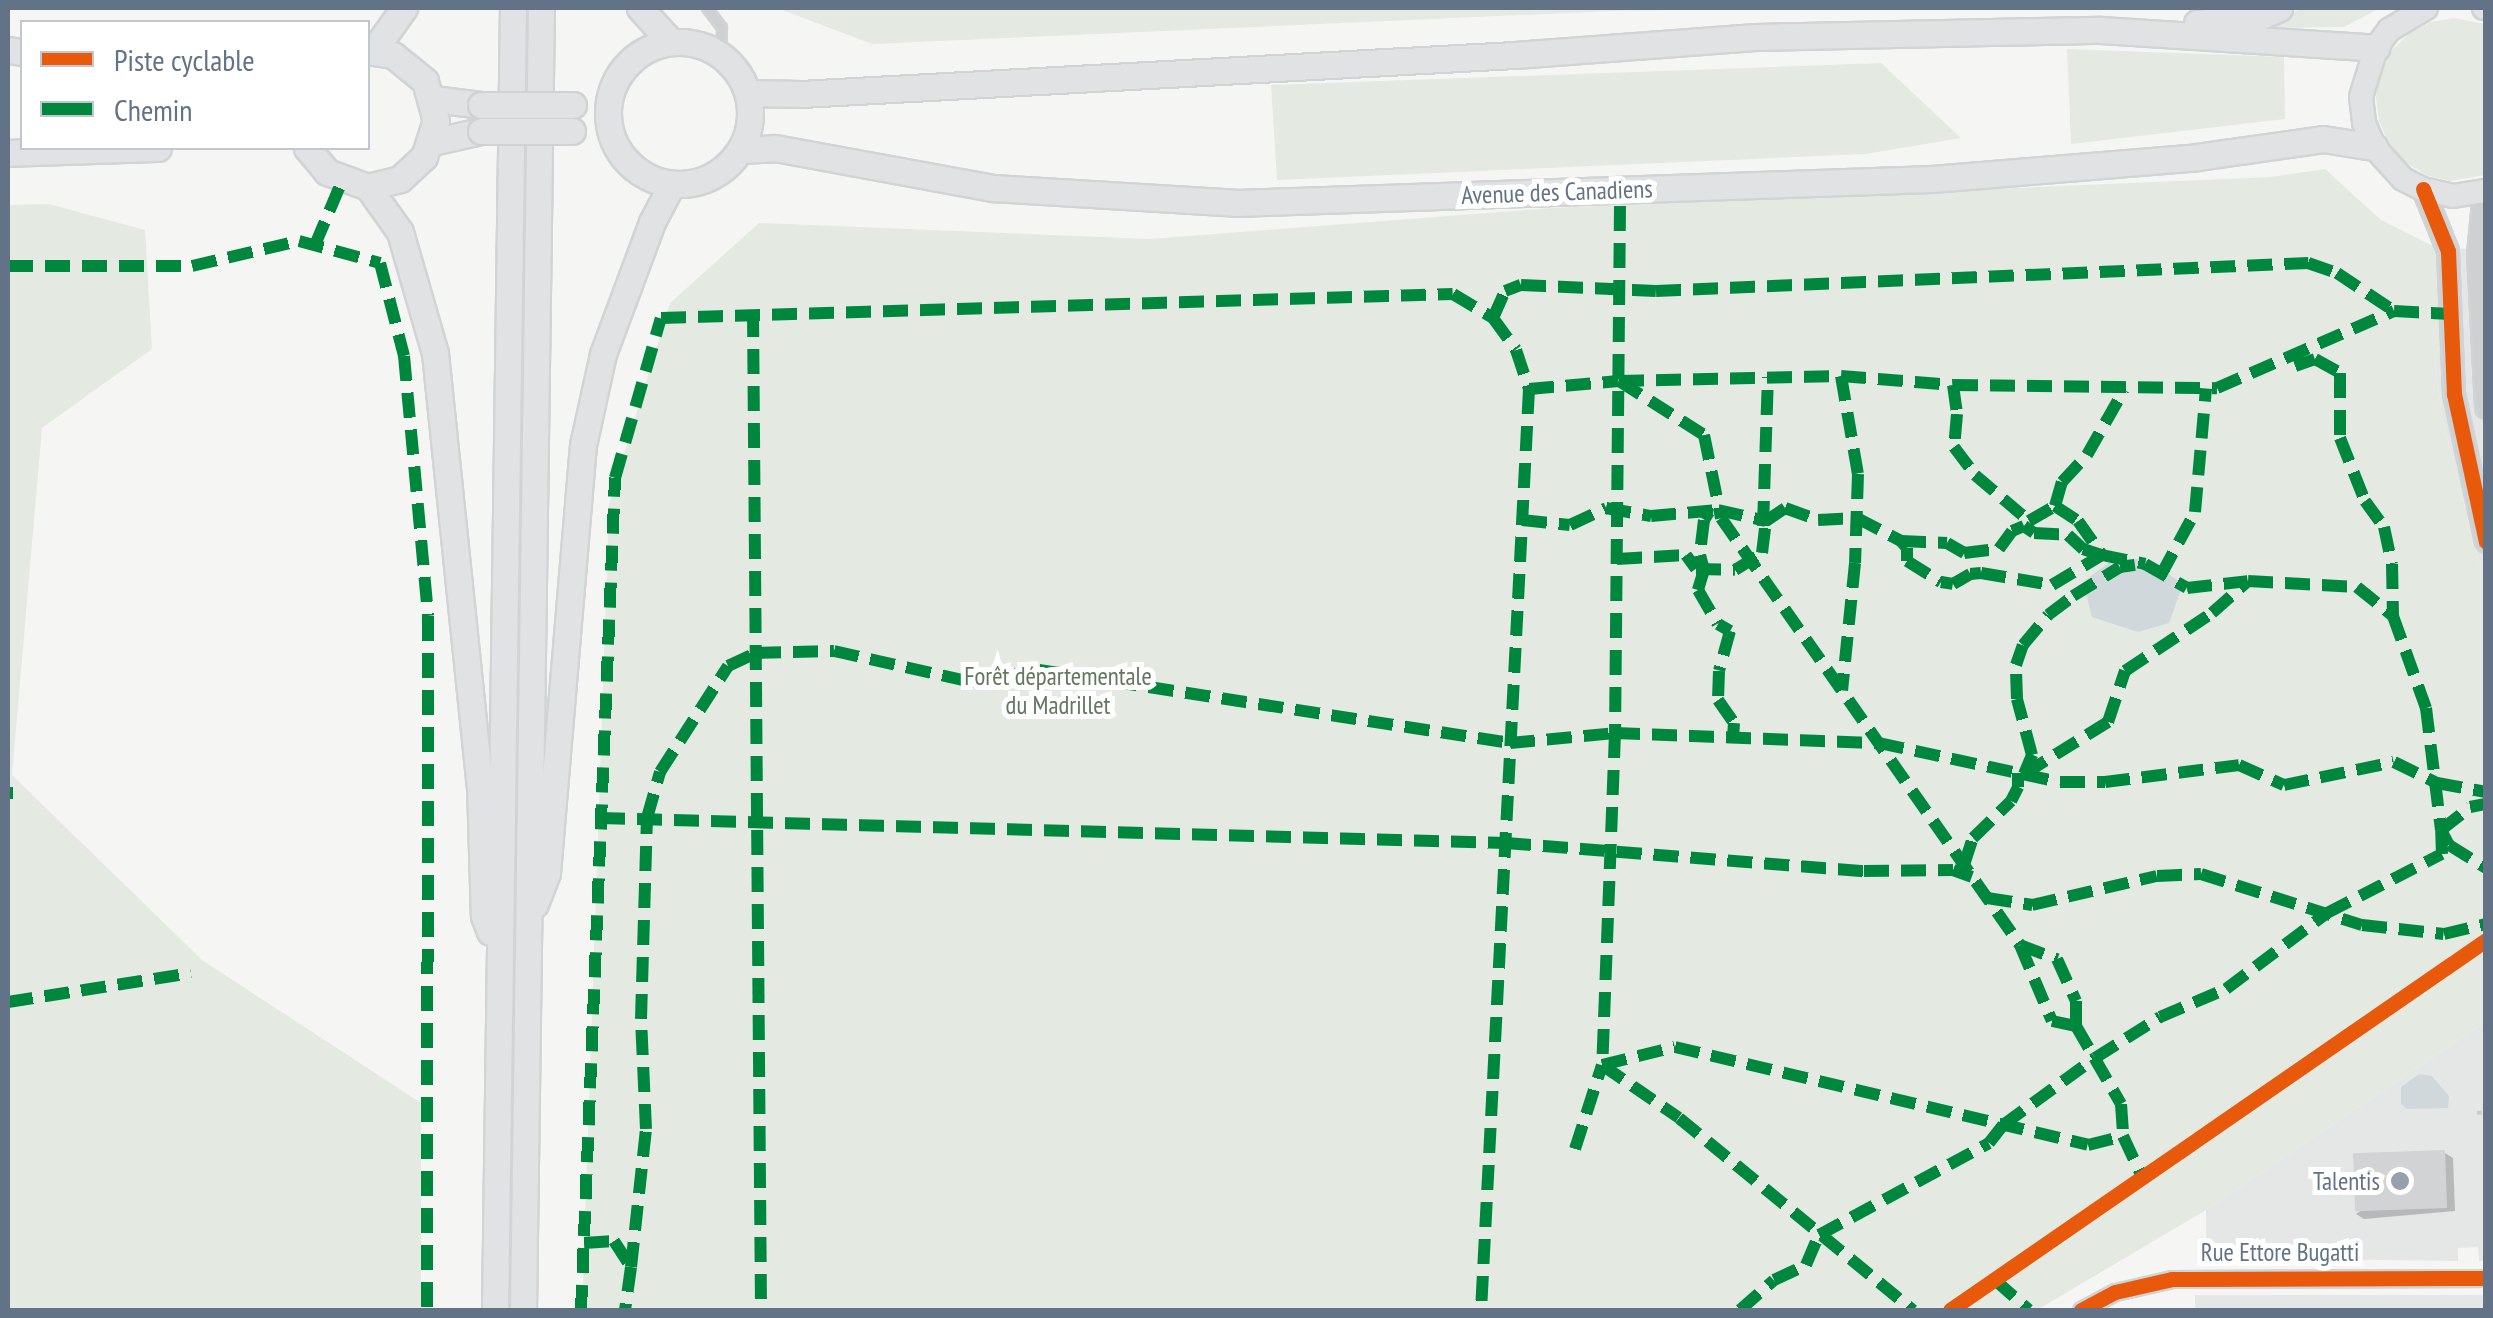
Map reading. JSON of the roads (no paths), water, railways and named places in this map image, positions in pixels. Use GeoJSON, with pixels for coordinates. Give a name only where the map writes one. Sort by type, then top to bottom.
{"type":"FeatureCollection","features":[{"type":"Feature","properties":{"kind":"highway"},"geometry":{"type":"LineString","coordinates":[[309,150],[326,172],[368,187],[400,179],[424,157],[436,121],[434,99],[411,66],[371,51],[404,8]]}},
{"type":"Feature","properties":{"kind":"highway"},"geometry":{"type":"LineString","coordinates":[[495,1310],[513,8]]}},
{"type":"Feature","properties":{"kind":"highway"},"geometry":{"type":"LineString","coordinates":[[523,1310],[541,8]]}},
{"type":"Feature","properties":{"kind":"highway"},"geometry":{"type":"LineString","coordinates":[[640,8],[671,42]]}},
{"type":"Feature","properties":{"kind":"highway"},"geometry":{"type":"LineString","coordinates":[[748,93],[801,94],[1755,38],[2101,30],[2256,18],[2279,8]]}},
{"type":"Feature","properties":{"kind":"highway"},"geometry":{"type":"LineString","coordinates":[[2101,30],[2376,48]]}},
{"type":"Feature","properties":{"kind":"highway"},"geometry":{"type":"LineString","coordinates":[[671,42],[688,42],[721,55],[738,72],[748,93],[751,112],[741,150],[712,177],[672,184],[633,167],[610,131],[610,99],[617,78],[631,61],[671,42]]}},
{"type":"Feature","properties":{"kind":"highway"},"geometry":{"type":"LineString","coordinates":[[434,99],[481,118],[573,118],[610,131]]}},
{"type":"Feature","properties":{"kind":"highway"},"geometry":{"type":"LineString","coordinates":[[573,118],[610,99]]}},
{"type":"Feature","properties":{"kind":"highway"},"geometry":{"type":"LineString","coordinates":[[432,142],[481,118]]}},
{"type":"Feature","properties":{"kind":"highway","name":"Avenue des Canadiens"},"geometry":{"type":"LineString","coordinates":[[741,150],[775,148],[994,188],[1236,203],[1932,179],[2197,157],[2323,138],[2374,147]]}},
{"type":"Feature","properties":{"kind":"highway"},"geometry":{"type":"LineString","coordinates":[[8,153],[98,150]]}},
{"type":"Feature","properties":{"kind":"highway"},"geometry":{"type":"LineString","coordinates":[[528,923],[547,873],[582,444],[603,354],[652,222],[672,184]]}},
{"type":"Feature","properties":{"kind":"highway"},"geometry":{"type":"LineString","coordinates":[[368,187],[400,232],[435,354],[480,785],[484,916],[500,957]]}},
{"type":"Feature","properties":{"kind":"main road"},"geometry":{"type":"LineString","coordinates":[[2426,8],[2389,30],[2376,48],[2361,97],[2374,147],[2386,165],[2422,189],[2453,196],[2485,192]]}},
{"type":"Feature","properties":{"kind":"street"},"geometry":{"type":"LineString","coordinates":[[2422,189],[2448,251],[2454,394],[2486,542]]}},
{"type":"Feature","properties":{"kind":"street"},"geometry":{"type":"LineString","coordinates":[[2485,192],[2478,254],[2486,408]]}},
{"type":"Feature","properties":{"kind":"street","name":"Rue Ettore Bugatti"},"geometry":{"type":"LineString","coordinates":[[2081,1310],[2115,1292],[2172,1279],[2486,1278]]}},
{"type":"Feature","properties":{"kind":"lane"},"geometry":{"type":"LineString","coordinates":[[707,8],[722,28],[721,55]]}},
{"type":"Feature","properties":{"kind":"place","name":"Talentis"},"geometry":{"type":"Point","coordinates":[2400,1181]}},
{"type":"Feature","properties":{"kind":"park label","name":"Forêt départementale du Madrillet"},"geometry":{"type":"Point","coordinates":[1058,692]}}]}
